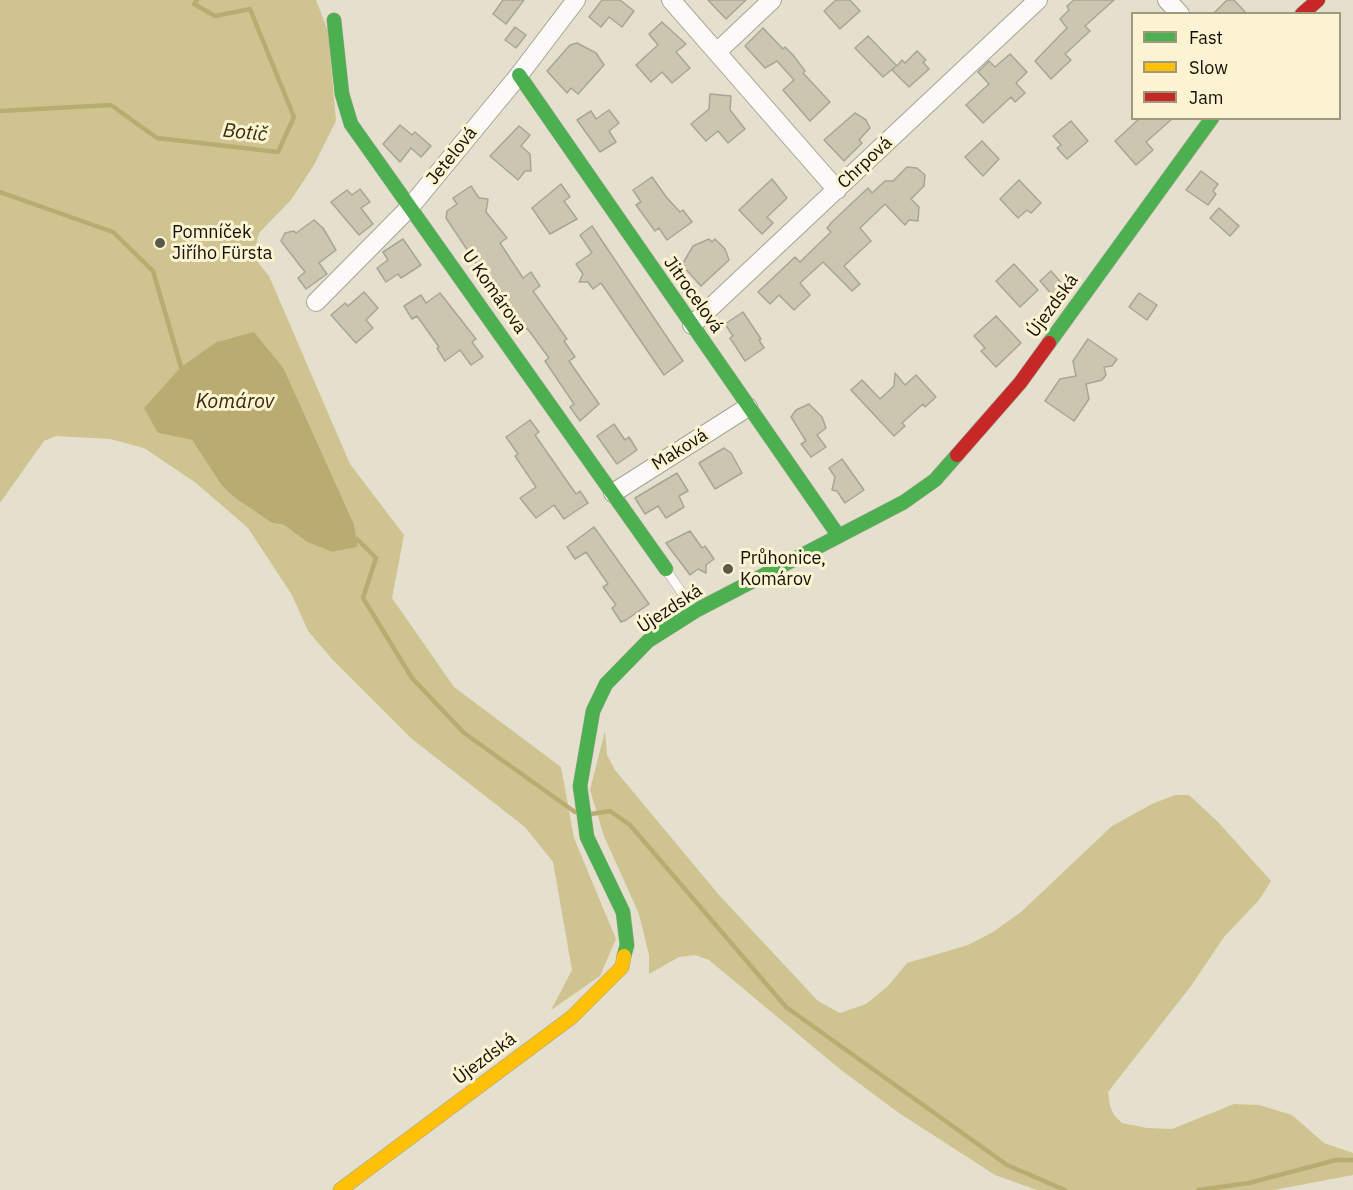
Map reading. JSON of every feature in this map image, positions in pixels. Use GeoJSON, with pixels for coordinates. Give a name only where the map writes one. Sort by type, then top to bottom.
{"type":"FeatureCollection","features":[{"type":"Feature","properties":{"kind":"street","name":"Jetelová"},"geometry":{"type":"LineString","coordinates":[[316,302],[411,206],[519,75],[576,0]]}},
{"type":"Feature","properties":{"kind":"street"},"geometry":{"type":"LineString","coordinates":[[671,0],[837,189]]}},
{"type":"Feature","properties":{"kind":"street"},"geometry":{"type":"LineString","coordinates":[[717,52],[772,0]]}},
{"type":"Feature","properties":{"kind":"street","name":"Chrpová"},"geometry":{"type":"LineString","coordinates":[[692,326],[1038,0]]}},
{"type":"Feature","properties":{"kind":"street"},"geometry":{"type":"LineString","coordinates":[[1167,0],[1177,12]]}},
{"type":"Feature","properties":{"kind":"street"},"geometry":{"type":"LineString","coordinates":[[1304,12],[1318,0]]}},
{"type":"Feature","properties":{"kind":"street","name":"U Komárova"},"geometry":{"type":"LineString","coordinates":[[334,20],[346,114],[666,569]]}},
{"type":"Feature","properties":{"kind":"street","name":"Jitrocelová"},"geometry":{"type":"LineString","coordinates":[[519,75],[838,535]]}},
{"type":"Feature","properties":{"kind":"street","name":"Újezdská"},"geometry":{"type":"LineString","coordinates":[[340,1190],[572,1017],[622,967],[627,945],[623,912],[587,837],[580,786],[593,711],[606,684],[648,641],[695,612],[904,502],[935,480],[1020,383],[1211,120]]}},
{"type":"Feature","properties":{"kind":"street","name":"Maková"},"geometry":{"type":"LineString","coordinates":[[613,493],[748,407]]}},
{"type":"Feature","properties":{"kind":"lane"},"geometry":{"type":"LineString","coordinates":[[666,569],[695,612]]}},
{"type":"Feature","properties":{"kind":"shaded area"},"geometry":{"type":"Polygon","coordinates":[[[0,0],[316,0],[328,31],[336,121],[314,165],[291,200],[259,233],[253,256],[269,276],[350,464],[404,535],[392,598],[454,687],[561,767],[574,838],[616,939],[600,976],[551,1010],[572,970],[553,862],[525,827],[412,739],[332,659],[308,631],[292,595],[248,528],[196,483],[144,448],[110,439],[56,436],[44,441],[0,503],[0,0]],[[230,338],[216,342],[181,367],[158,433],[192,440],[222,486],[235,498],[272,523],[284,525],[307,542],[332,552],[358,547],[354,524],[284,369],[230,338]]]}},
{"type":"Feature","properties":{"kind":"shaded area"},"geometry":{"type":"Polygon","coordinates":[[[605,731],[607,755],[615,770],[719,895],[818,1001],[840,1013],[866,1004],[888,986],[907,963],[968,945],[993,932],[1021,912],[1112,826],[1152,804],[1175,795],[1189,795],[1219,823],[1271,881],[1259,900],[1224,937],[1191,986],[1108,1092],[1110,1106],[1114,1115],[1122,1123],[1147,1128],[1172,1129],[1234,1104],[1259,1105],[1292,1115],[1324,1143],[1353,1153],[1353,1175],[1274,1190],[1037,1190],[995,1175],[899,1113],[841,1070],[709,960],[695,955],[679,957],[649,974],[649,955],[639,914],[604,836],[590,790],[605,731]]]}},
{"type":"Feature","properties":{"kind":"water","name":"Komárov"},"geometry":{"type":"Polygon","coordinates":[[[254,332],[284,369],[354,524],[358,547],[332,552],[307,542],[284,525],[272,523],[235,498],[222,486],[192,440],[158,433],[144,408],[181,367],[216,342],[254,332]]]}},
{"type":"Feature","properties":{"kind":"building"},"geometry":{"type":"Polygon","coordinates":[[[503,0],[524,0],[506,24],[493,14],[503,0]]]}},
{"type":"Feature","properties":{"kind":"building"},"geometry":{"type":"Polygon","coordinates":[[[602,0],[620,0],[634,11],[622,27],[609,17],[601,27],[589,17],[602,0]]]}},
{"type":"Feature","properties":{"kind":"building"},"geometry":{"type":"Polygon","coordinates":[[[708,0],[746,0],[726,19],[708,0]]]}},
{"type":"Feature","properties":{"kind":"building"},"geometry":{"type":"Polygon","coordinates":[[[836,0],[850,0],[860,11],[840,29],[824,11],[836,0]]]}},
{"type":"Feature","properties":{"kind":"building"},"geometry":{"type":"Polygon","coordinates":[[[1074,0],[1114,0],[1085,26],[1090,31],[1065,54],[1071,60],[1051,79],[1035,61],[1067,28],[1060,19],[1069,10],[1067,6],[1074,0]]]}},
{"type":"Feature","properties":{"kind":"building"},"geometry":{"type":"Polygon","coordinates":[[[1227,0],[1234,0],[1245,12],[1215,12],[1227,0]]]}},
{"type":"Feature","properties":{"kind":"building"},"geometry":{"type":"Polygon","coordinates":[[[662,22],[686,44],[676,52],[690,68],[672,83],[662,72],[651,82],[636,65],[658,45],[649,34],[662,22]]]}},
{"type":"Feature","properties":{"kind":"building"},"geometry":{"type":"Polygon","coordinates":[[[515,27],[526,35],[516,48],[505,40],[515,27]]]}},
{"type":"Feature","properties":{"kind":"building"},"geometry":{"type":"Polygon","coordinates":[[[763,28],[783,49],[785,47],[793,55],[805,71],[803,73],[830,102],[810,121],[783,90],[794,80],[777,61],[765,68],[745,46],[763,28]]]}},
{"type":"Feature","properties":{"kind":"building"},"geometry":{"type":"Polygon","coordinates":[[[868,36],[897,66],[902,60],[905,63],[917,51],[926,60],[923,62],[929,69],[909,87],[892,70],[895,67],[883,77],[855,48],[868,36]]]}},
{"type":"Feature","properties":{"kind":"building"},"geometry":{"type":"Polygon","coordinates":[[[577,43],[596,53],[604,65],[578,94],[571,88],[567,93],[547,71],[570,45],[577,43]]]}},
{"type":"Feature","properties":{"kind":"building"},"geometry":{"type":"Polygon","coordinates":[[[1010,54],[1027,72],[1016,83],[1025,93],[1015,102],[1011,97],[983,123],[966,105],[989,84],[978,72],[989,61],[995,67],[1010,54]]]}},
{"type":"Feature","properties":{"kind":"building"},"geometry":{"type":"Polygon","coordinates":[[[710,94],[731,96],[730,110],[745,129],[728,143],[718,131],[706,141],[691,124],[709,109],[710,94]]]}},
{"type":"Feature","properties":{"kind":"building"},"geometry":{"type":"Polygon","coordinates":[[[609,110],[619,123],[609,131],[616,142],[600,152],[577,120],[591,111],[596,119],[609,110]]]}},
{"type":"Feature","properties":{"kind":"building"},"geometry":{"type":"Polygon","coordinates":[[[855,113],[866,120],[870,128],[859,140],[862,143],[844,161],[824,140],[855,113]]]}},
{"type":"Feature","properties":{"kind":"building"},"geometry":{"type":"Polygon","coordinates":[[[1138,120],[1171,120],[1146,142],[1153,150],[1136,165],[1115,141],[1138,120]]]}},
{"type":"Feature","properties":{"kind":"building"},"geometry":{"type":"Polygon","coordinates":[[[1071,121],[1088,141],[1067,159],[1057,148],[1061,145],[1053,136],[1071,121]]]}},
{"type":"Feature","properties":{"kind":"building"},"geometry":{"type":"Polygon","coordinates":[[[400,125],[412,135],[415,132],[431,146],[421,157],[411,148],[400,162],[383,144],[400,125]]]}},
{"type":"Feature","properties":{"kind":"building"},"geometry":{"type":"Polygon","coordinates":[[[519,126],[530,135],[521,146],[530,154],[531,171],[525,171],[518,180],[490,156],[519,126]]]}},
{"type":"Feature","properties":{"kind":"building"},"geometry":{"type":"Polygon","coordinates":[[[982,141],[999,159],[983,176],[965,157],[982,141]]]}},
{"type":"Feature","properties":{"kind":"building"},"geometry":{"type":"Polygon","coordinates":[[[907,167],[917,168],[925,175],[924,186],[911,199],[919,207],[918,221],[909,220],[905,225],[885,204],[860,228],[871,241],[844,266],[860,284],[852,291],[823,262],[800,283],[810,295],[794,310],[779,295],[770,304],[758,292],[795,257],[800,262],[831,232],[827,228],[832,222],[868,188],[872,193],[885,181],[893,181],[907,167]]]}},
{"type":"Feature","properties":{"kind":"building"},"geometry":{"type":"Polygon","coordinates":[[[1201,171],[1218,184],[1213,191],[1216,194],[1208,205],[1186,190],[1201,171]]]}},
{"type":"Feature","properties":{"kind":"building"},"geometry":{"type":"Polygon","coordinates":[[[652,177],[667,198],[680,212],[683,210],[692,222],[667,240],[659,228],[655,231],[636,205],[641,202],[633,190],[652,177]]]}},
{"type":"Feature","properties":{"kind":"building"},"geometry":{"type":"Polygon","coordinates":[[[772,179],[787,198],[767,217],[773,223],[762,234],[739,210],[772,179]]]}},
{"type":"Feature","properties":{"kind":"building"},"geometry":{"type":"Polygon","coordinates":[[[1019,180],[1041,203],[1031,213],[1027,210],[1018,218],[1000,199],[1019,180]]]}},
{"type":"Feature","properties":{"kind":"building"},"geometry":{"type":"Polygon","coordinates":[[[561,184],[570,197],[564,201],[577,219],[550,234],[532,208],[561,184]]]}},
{"type":"Feature","properties":{"kind":"building"},"geometry":{"type":"Polygon","coordinates":[[[471,186],[479,198],[488,199],[486,212],[507,238],[500,243],[523,278],[531,272],[540,286],[533,291],[567,339],[564,341],[575,357],[569,361],[599,404],[580,421],[570,407],[574,404],[545,361],[549,358],[527,328],[522,332],[446,218],[447,211],[457,204],[453,198],[471,186]]]}},
{"type":"Feature","properties":{"kind":"building"},"geometry":{"type":"Polygon","coordinates":[[[360,189],[370,202],[361,208],[373,224],[359,235],[331,202],[347,190],[352,195],[360,189]]]}},
{"type":"Feature","properties":{"kind":"building"},"geometry":{"type":"Polygon","coordinates":[[[1219,208],[1239,226],[1230,236],[1210,218],[1219,208]]]}},
{"type":"Feature","properties":{"kind":"building"},"geometry":{"type":"Polygon","coordinates":[[[314,220],[323,228],[336,250],[319,263],[327,274],[306,289],[298,278],[305,272],[281,241],[285,233],[294,231],[296,233],[314,220]]]}},
{"type":"Feature","properties":{"kind":"building"},"geometry":{"type":"Polygon","coordinates":[[[592,226],[683,361],[664,375],[601,283],[593,289],[588,282],[579,282],[583,274],[576,264],[592,253],[580,235],[592,226]]]}},
{"type":"Feature","properties":{"kind":"building"},"geometry":{"type":"Polygon","coordinates":[[[403,239],[421,265],[401,278],[398,274],[386,282],[377,268],[388,260],[383,252],[403,239]]]}},
{"type":"Feature","properties":{"kind":"building"},"geometry":{"type":"Polygon","coordinates":[[[709,239],[712,242],[715,239],[725,249],[729,260],[701,286],[682,265],[693,246],[709,239]]]}},
{"type":"Feature","properties":{"kind":"building"},"geometry":{"type":"Polygon","coordinates":[[[1014,264],[1038,290],[1020,307],[996,281],[1014,264]]]}},
{"type":"Feature","properties":{"kind":"building"},"geometry":{"type":"Polygon","coordinates":[[[1051,271],[1065,287],[1054,297],[1040,281],[1051,271]]]}},
{"type":"Feature","properties":{"kind":"building"},"geometry":{"type":"Polygon","coordinates":[[[364,292],[378,308],[366,320],[373,328],[356,343],[331,315],[345,303],[348,306],[364,292]]]}},
{"type":"Feature","properties":{"kind":"building"},"geometry":{"type":"Polygon","coordinates":[[[440,293],[476,339],[472,342],[483,357],[471,365],[460,350],[445,361],[437,348],[439,347],[417,316],[412,319],[404,306],[421,295],[426,303],[440,293]]]}},
{"type":"Feature","properties":{"kind":"building"},"geometry":{"type":"Polygon","coordinates":[[[1139,293],[1157,305],[1147,320],[1129,307],[1139,293]]]}},
{"type":"Feature","properties":{"kind":"building"},"geometry":{"type":"Polygon","coordinates":[[[743,312],[761,339],[759,340],[764,348],[745,361],[730,338],[733,336],[725,324],[743,312]]]}},
{"type":"Feature","properties":{"kind":"building"},"geometry":{"type":"Polygon","coordinates":[[[996,316],[1021,343],[996,367],[981,351],[985,348],[974,336],[996,316]]]}},
{"type":"Feature","properties":{"kind":"building"},"geometry":{"type":"Polygon","coordinates":[[[1088,339],[1117,359],[1112,366],[1104,367],[1106,375],[1102,380],[1086,384],[1089,399],[1074,421],[1045,401],[1060,379],[1076,376],[1073,361],[1088,339]]]}},
{"type":"Feature","properties":{"kind":"building"},"geometry":{"type":"Polygon","coordinates":[[[895,373],[905,385],[916,375],[936,397],[925,407],[923,404],[902,423],[905,426],[894,436],[851,390],[862,380],[880,399],[894,386],[895,373]]]}},
{"type":"Feature","properties":{"kind":"building"},"geometry":{"type":"Polygon","coordinates":[[[809,404],[822,417],[826,428],[817,435],[826,447],[811,457],[801,444],[806,441],[791,417],[796,410],[809,404]]]}},
{"type":"Feature","properties":{"kind":"building"},"geometry":{"type":"Polygon","coordinates":[[[530,420],[539,432],[535,435],[576,494],[580,491],[588,503],[564,519],[554,505],[536,518],[520,498],[536,487],[515,456],[518,454],[506,437],[530,420]]]}},
{"type":"Feature","properties":{"kind":"building"},"geometry":{"type":"Polygon","coordinates":[[[614,424],[625,440],[629,437],[637,450],[617,464],[597,436],[614,424]]]}},
{"type":"Feature","properties":{"kind":"building"},"geometry":{"type":"Polygon","coordinates":[[[724,448],[731,453],[742,473],[715,489],[699,463],[724,448]]]}},
{"type":"Feature","properties":{"kind":"building"},"geometry":{"type":"Polygon","coordinates":[[[842,459],[864,490],[845,503],[837,491],[832,490],[835,477],[829,468],[842,459]]]}},
{"type":"Feature","properties":{"kind":"building"},"geometry":{"type":"Polygon","coordinates":[[[677,473],[688,491],[679,496],[684,507],[666,518],[658,506],[645,514],[635,498],[677,473]]]}},
{"type":"Feature","properties":{"kind":"building"},"geometry":{"type":"Polygon","coordinates":[[[594,527],[649,604],[621,622],[612,608],[616,605],[603,587],[608,584],[586,552],[575,559],[567,547],[594,527]]]}},
{"type":"Feature","properties":{"kind":"building"},"geometry":{"type":"Polygon","coordinates":[[[690,531],[702,548],[705,546],[714,559],[706,565],[706,573],[698,569],[690,575],[666,543],[690,531]]]}},
{"type":"Feature","properties":{"kind":"waterway","name":"Botič"},"geometry":{"type":"LineString","coordinates":[[0,111],[111,105],[157,138],[278,152],[294,117],[250,9],[215,16],[194,4],[197,0]]}},
{"type":"Feature","properties":{"kind":"waterway"},"geometry":{"type":"LineString","coordinates":[[0,192],[113,232],[153,271],[181,367]]}},
{"type":"Feature","properties":{"kind":"waterway"},"geometry":{"type":"LineString","coordinates":[[357,539],[376,558],[363,598],[412,678],[464,733],[575,812]]}},
{"type":"Feature","properties":{"kind":"waterway"},"geometry":{"type":"LineString","coordinates":[[591,814],[610,811],[630,825],[786,1007],[1007,1165],[1065,1190]]}},
{"type":"Feature","properties":{"kind":"waterway"},"geometry":{"type":"LineString","coordinates":[[1198,1190],[1249,1183],[1336,1160],[1353,1160]]}},
{"type":"Feature","properties":{"kind":"traffic: fast"},"geometry":{"type":"LineString","coordinates":[[334,20],[342,94],[351,124],[666,569]]}},
{"type":"Feature","properties":{"kind":"traffic: fast"},"geometry":{"type":"LineString","coordinates":[[519,75],[838,535]]}},
{"type":"Feature","properties":{"kind":"traffic: fast"},"geometry":{"type":"LineString","coordinates":[[1049,343],[1211,120]]}},
{"type":"Feature","properties":{"kind":"traffic: fast"},"geometry":{"type":"LineString","coordinates":[[624,956],[627,945],[623,912],[587,837],[580,786],[593,711],[606,684],[648,641],[697,610],[904,502],[935,480],[957,455]]}},
{"type":"Feature","properties":{"kind":"traffic: slow"},"geometry":{"type":"LineString","coordinates":[[340,1190],[572,1017],[622,967],[624,956]]}},
{"type":"Feature","properties":{"kind":"traffic: jam"},"geometry":{"type":"LineString","coordinates":[[1304,12],[1318,0]]}},
{"type":"Feature","properties":{"kind":"traffic: jam"},"geometry":{"type":"LineString","coordinates":[[957,455],[1020,383],[1049,343]]}},
{"type":"Feature","properties":{"kind":"place","name":"Pomníček Jiřího Fürsta"},"geometry":{"type":"Point","coordinates":[160,243]}},
{"type":"Feature","properties":{"kind":"place","name":"Průhonice, Komárov"},"geometry":{"type":"Point","coordinates":[728,569]}}]}
